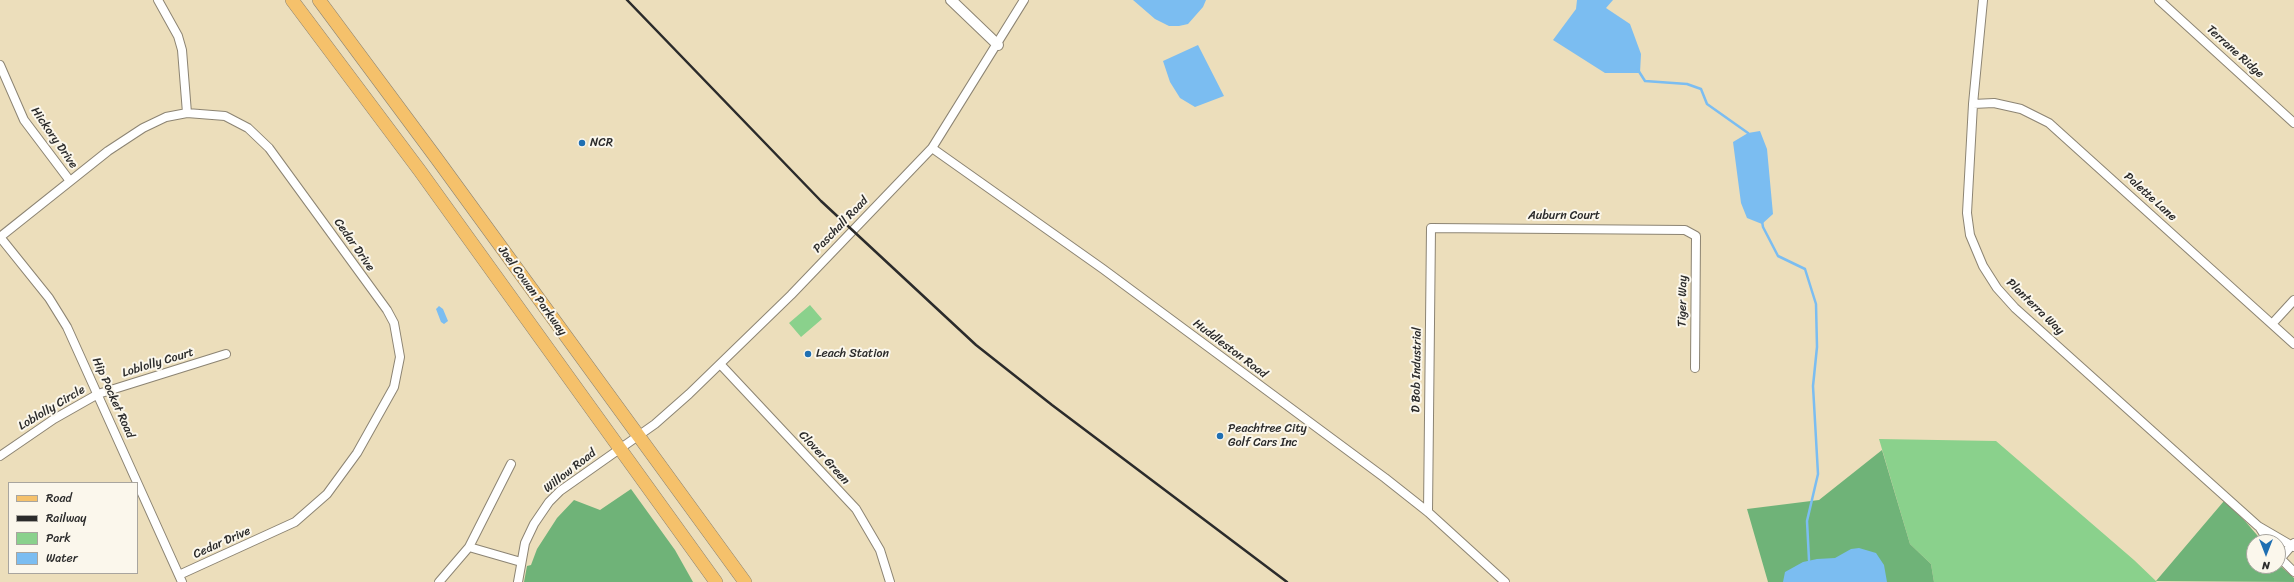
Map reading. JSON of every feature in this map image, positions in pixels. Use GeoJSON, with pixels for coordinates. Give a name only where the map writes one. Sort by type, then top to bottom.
{"type":"FeatureCollection","features":[{"type":"Feature","properties":{"kind":"main road","name":"Joel Cowan Parkway"},"geometry":{"type":"LineString","coordinates":[[292,0],[420,171],[716,582]]}},
{"type":"Feature","properties":{"kind":"main road","name":"Joel Cowan Parkway"},"geometry":{"type":"LineString","coordinates":[[319,0],[437,159],[745,582]]}},
{"type":"Feature","properties":{"kind":"street"},"geometry":{"type":"LineString","coordinates":[[158,0],[178,36],[182,50],[187,113]]}},
{"type":"Feature","properties":{"kind":"street"},"geometry":{"type":"LineString","coordinates":[[951,0],[998,45]]}},
{"type":"Feature","properties":{"kind":"street","name":"Paschall Road"},"geometry":{"type":"LineString","coordinates":[[638,436],[661,419],[721,364],[791,295],[932,148],[998,45],[1024,0]]}},
{"type":"Feature","properties":{"kind":"street","name":"Planterra Way"},"geometry":{"type":"LineString","coordinates":[[1983,0],[1973,104],[1967,213],[1970,235],[1975,251],[1990,279],[2015,308],[2258,526],[2293,545]]}},
{"type":"Feature","properties":{"kind":"street","name":"Terrane Ridge"},"geometry":{"type":"LineString","coordinates":[[2159,0],[2294,122]]}},
{"type":"Feature","properties":{"kind":"street","name":"Hickory Drive"},"geometry":{"type":"LineString","coordinates":[[0,66],[24,120],[70,181]]}},
{"type":"Feature","properties":{"kind":"street","name":"Palette Lane"},"geometry":{"type":"LineString","coordinates":[[1973,104],[1994,103],[2021,109],[2049,123],[2294,344]]}},
{"type":"Feature","properties":{"kind":"street","name":"Cedar Drive"},"geometry":{"type":"LineString","coordinates":[[0,237],[108,151],[143,128],[166,117],[187,113],[225,116],[248,128],[269,148],[387,310],[394,323],[400,357],[394,387],[381,413],[357,453],[327,494],[295,522],[180,579]]}},
{"type":"Feature","properties":{"kind":"street","name":"Huddleston Road"},"geometry":{"type":"LineString","coordinates":[[932,148],[1103,269],[1428,512],[1505,582]]}},
{"type":"Feature","properties":{"kind":"street","name":"D Bob Industrial"},"geometry":{"type":"LineString","coordinates":[[1428,512],[1430,228]]}},
{"type":"Feature","properties":{"kind":"street","name":"Auburn Court"},"geometry":{"type":"LineString","coordinates":[[1430,228],[1653,229],[1684,230],[1696,236]]}},
{"type":"Feature","properties":{"kind":"street","name":"Tiger Way"},"geometry":{"type":"LineString","coordinates":[[1694,368],[1696,236]]}},
{"type":"Feature","properties":{"kind":"street","name":"Hip Pocket Road"},"geometry":{"type":"LineString","coordinates":[[0,237],[49,298],[67,326],[137,482]]}},
{"type":"Feature","properties":{"kind":"street"},"geometry":{"type":"LineString","coordinates":[[2272,324],[2294,300]]}},
{"type":"Feature","properties":{"kind":"street","name":"Loblolly Court"},"geometry":{"type":"LineString","coordinates":[[98,394],[226,354]]}},
{"type":"Feature","properties":{"kind":"street","name":"Clover Green"},"geometry":{"type":"LineString","coordinates":[[721,364],[856,509],[880,550],[890,582]]}},
{"type":"Feature","properties":{"kind":"street","name":"Loblolly Circle"},"geometry":{"type":"LineString","coordinates":[[0,456],[54,419],[98,394]]}},
{"type":"Feature","properties":{"kind":"street","name":"Willow Road"},"geometry":{"type":"LineString","coordinates":[[518,582],[525,543],[534,524],[549,502],[560,490],[638,436]]}},
{"type":"Feature","properties":{"kind":"street"},"geometry":{"type":"LineString","coordinates":[[439,582],[469,547],[510,464]]}},
{"type":"Feature","properties":{"kind":"street","name":"Hip Pocket Road"},"geometry":{"type":"LineString","coordinates":[[138,484],[180,579]]}},
{"type":"Feature","properties":{"kind":"street","name":"Planterra Way"},"geometry":{"type":"LineString","coordinates":[[2258,526],[2264,534]]}},
{"type":"Feature","properties":{"kind":"street"},"geometry":{"type":"LineString","coordinates":[[469,547],[521,562]]}},
{"type":"Feature","properties":{"kind":"street"},"geometry":{"type":"LineString","coordinates":[[2286,565],[2294,572]]}},
{"type":"Feature","properties":{"kind":"green space"},"geometry":{"type":"Polygon","coordinates":[[[810,305],[822,319],[801,337],[789,323],[810,305]]]}},
{"type":"Feature","properties":{"kind":"green space"},"geometry":{"type":"Polygon","coordinates":[[[1879,439],[1996,441],[2134,560],[2157,582],[1934,582],[1931,564],[1910,544],[1879,439]]]}},
{"type":"Feature","properties":{"kind":"green space"},"geometry":{"type":"Polygon","coordinates":[[[1882,450],[1910,544],[1931,564],[1934,582],[1768,582],[1747,509],[1819,500],[1882,450]]]}},
{"type":"Feature","properties":{"kind":"green space"},"geometry":{"type":"Polygon","coordinates":[[[631,489],[675,550],[693,582],[524,582],[527,566],[531,565],[537,549],[557,518],[574,500],[600,510],[631,489]]]}},
{"type":"Feature","properties":{"kind":"green space"},"geometry":{"type":"Polygon","coordinates":[[[2224,501],[2256,534],[2246,534],[2246,574],[2286,574],[2286,571],[2294,578],[2294,582],[2156,581],[2224,501]]]}},
{"type":"Feature","properties":{"kind":"water"},"geometry":{"type":"Polygon","coordinates":[[[1133,0],[1206,0],[1203,7],[1188,24],[1169,26],[1155,19],[1133,0]]]}},
{"type":"Feature","properties":{"kind":"water"},"geometry":{"type":"Polygon","coordinates":[[[1577,0],[1613,0],[1606,8],[1630,24],[1641,54],[1640,73],[1605,73],[1553,40],[1576,9],[1577,0]]]}},
{"type":"Feature","properties":{"kind":"water"},"geometry":{"type":"Polygon","coordinates":[[[1198,45],[1224,96],[1195,107],[1180,98],[1170,82],[1163,61],[1198,45]]]}},
{"type":"Feature","properties":{"kind":"water"},"geometry":{"type":"Polygon","coordinates":[[[1760,131],[1767,149],[1773,214],[1762,224],[1747,218],[1741,203],[1733,142],[1748,133],[1760,131]]]}},
{"type":"Feature","properties":{"kind":"water"},"geometry":{"type":"Polygon","coordinates":[[[439,306],[443,309],[448,321],[444,324],[441,322],[436,309],[439,306]]]}},
{"type":"Feature","properties":{"kind":"water"},"geometry":{"type":"Polygon","coordinates":[[[1859,548],[1876,553],[1884,565],[1887,582],[1783,582],[1785,572],[1803,562],[1817,559],[1835,558],[1851,549],[1859,548]]]}},
{"type":"Feature","properties":{"kind":"waterway"},"geometry":{"type":"LineString","coordinates":[[1638,70],[1645,81],[1687,84],[1701,89],[1707,104],[1748,133],[1749,137]]}},
{"type":"Feature","properties":{"kind":"waterway"},"geometry":{"type":"LineString","coordinates":[[1762,221],[1763,227],[1778,256],[1805,269],[1816,304],[1817,347],[1813,386],[1818,474],[1807,521],[1809,560]]}},
{"type":"Feature","properties":{"kind":"railway"},"geometry":{"type":"LineString","coordinates":[[627,0],[821,201],[976,345],[1052,405],[1287,582]]}},
{"type":"Feature","properties":{"kind":"place","name":"NCR"},"geometry":{"type":"Point","coordinates":[582,143]}},
{"type":"Feature","properties":{"kind":"place","name":"Leach Station"},"geometry":{"type":"Point","coordinates":[808,354]}},
{"type":"Feature","properties":{"kind":"place","name":"Peachtree City Golf Cars Inc"},"geometry":{"type":"Point","coordinates":[1220,436]}}]}
